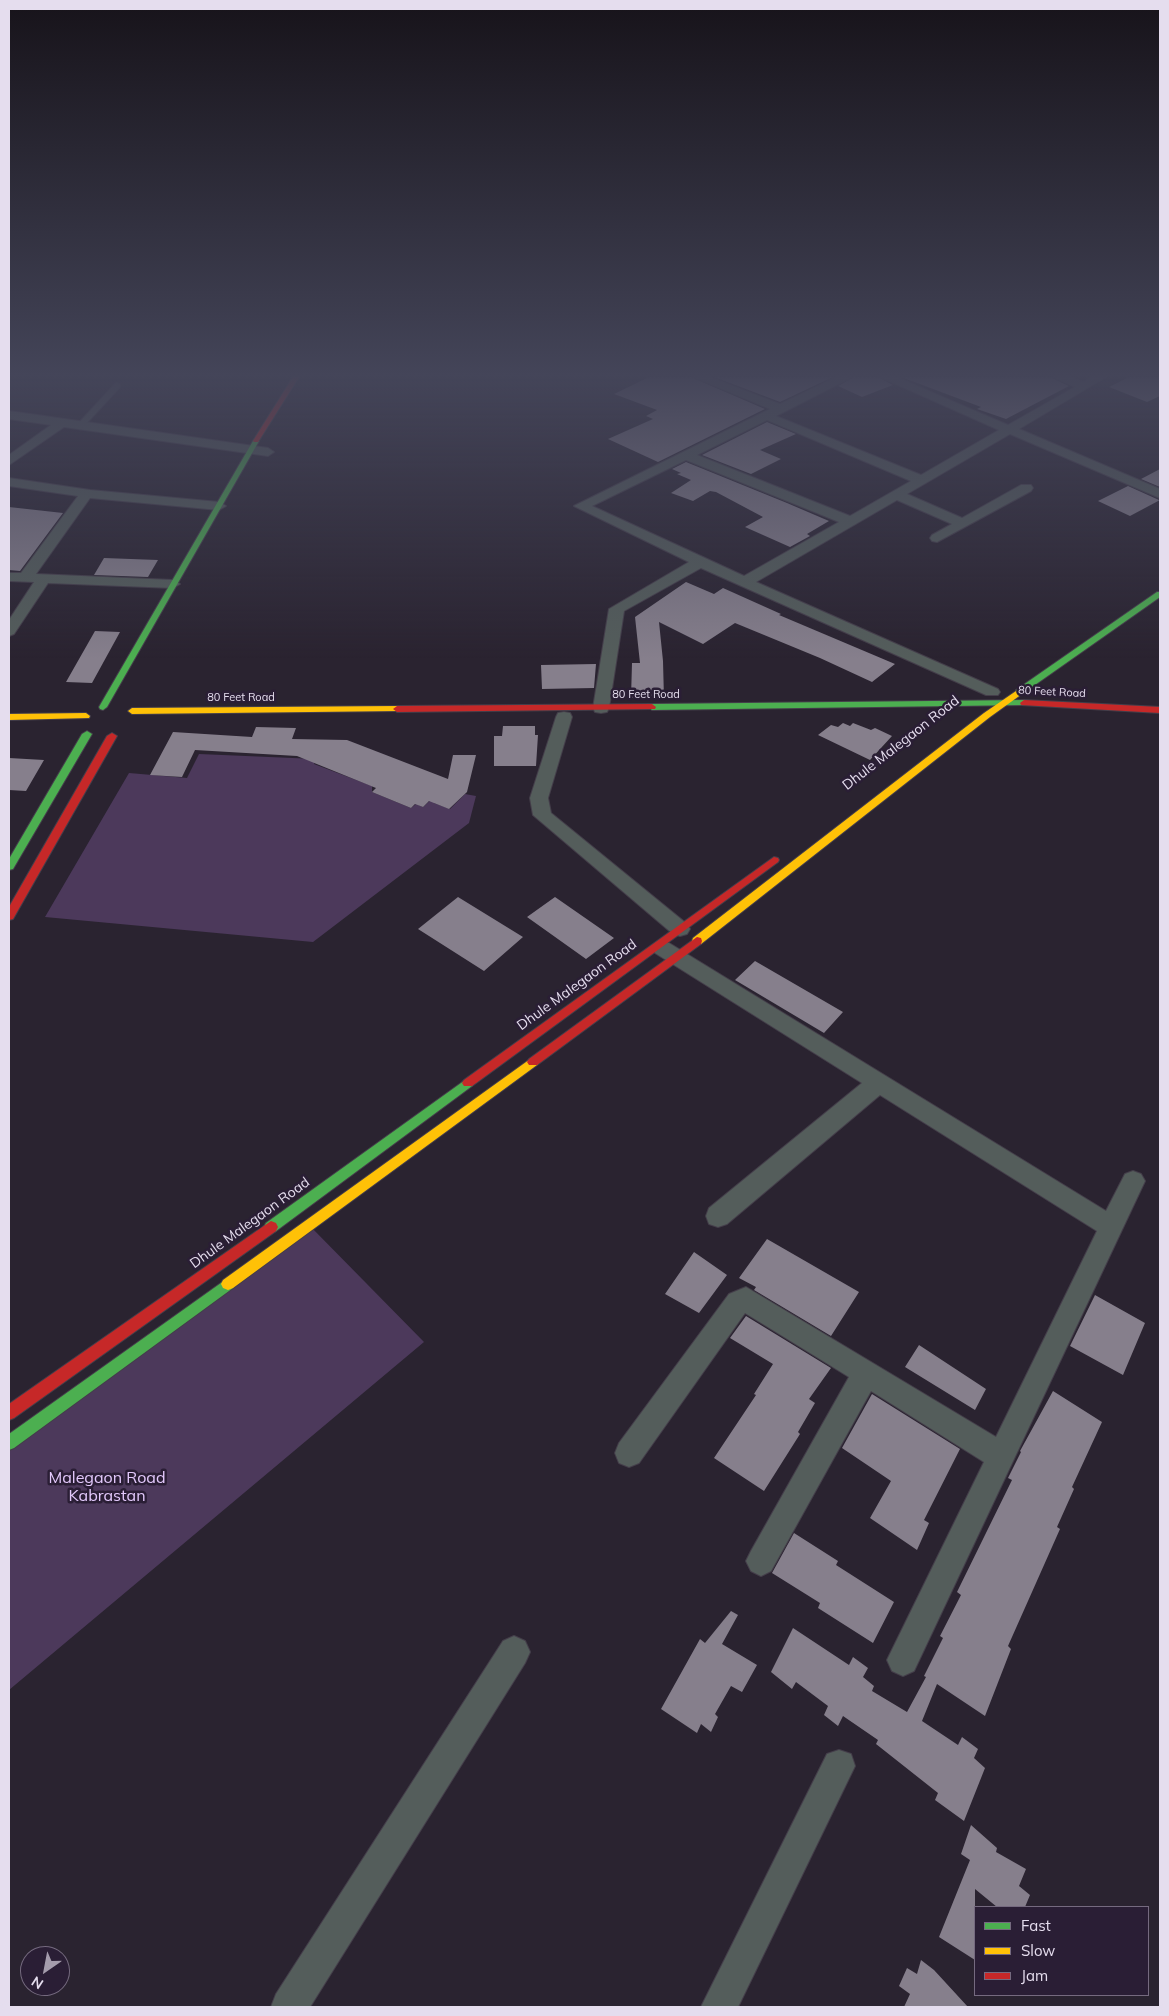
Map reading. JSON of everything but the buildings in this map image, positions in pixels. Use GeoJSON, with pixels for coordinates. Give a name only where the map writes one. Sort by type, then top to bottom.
{"type":"FeatureCollection","features":[{"type":"Feature","properties":{"kind":"main road"},"geometry":{"type":"LineString","coordinates":[[9,717],[86,716],[103,707],[239,471]]}},
{"type":"Feature","properties":{"kind":"main road"},"geometry":{"type":"LineString","coordinates":[[9,1442],[666,952],[751,902],[1004,702],[1160,594]]}},
{"type":"Feature","properties":{"kind":"main road","name":"Dhule Malegaon Road"},"geometry":{"type":"LineString","coordinates":[[961,715],[998,688]]}},
{"type":"Feature","properties":{"kind":"main road","name":"80 Feet Road"},"geometry":{"type":"LineString","coordinates":[[103,707],[129,705],[601,708],[975,704],[1004,702],[1160,710]]}},
{"type":"Feature","properties":{"kind":"main road"},"geometry":{"type":"LineString","coordinates":[[129,705],[135,720],[132,724]]}},
{"type":"Feature","properties":{"kind":"main road"},"geometry":{"type":"LineString","coordinates":[[9,867],[82,731],[81,726],[86,716]]}},
{"type":"Feature","properties":{"kind":"main road","name":"80 Feet Road"},"geometry":{"type":"LineString","coordinates":[[211,722],[564,717],[1006,716]]}},
{"type":"Feature","properties":{"kind":"main road"},"geometry":{"type":"LineString","coordinates":[[9,916],[117,734],[98,737],[82,731]]}},
{"type":"Feature","properties":{"kind":"main road","name":"Dhule Malegaon Road"},"geometry":{"type":"LineString","coordinates":[[9,1413],[666,952],[680,929],[783,852]]}},
{"type":"Feature","properties":{"kind":"street"},"geometry":{"type":"LineString","coordinates":[[653,471],[581,506],[700,562],[998,688]]}},
{"type":"Feature","properties":{"kind":"street"},"geometry":{"type":"LineString","coordinates":[[726,471],[850,521]]}},
{"type":"Feature","properties":{"kind":"street"},"geometry":{"type":"LineString","coordinates":[[900,471],[921,480]]}},
{"type":"Feature","properties":{"kind":"street"},"geometry":{"type":"LineString","coordinates":[[746,582],[936,471]]}},
{"type":"Feature","properties":{"kind":"street"},"geometry":{"type":"LineString","coordinates":[[1107,471],[1160,494]]}},
{"type":"Feature","properties":{"kind":"street"},"geometry":{"type":"LineString","coordinates":[[9,482],[86,494],[219,506]]}},
{"type":"Feature","properties":{"kind":"street"},"geometry":{"type":"LineString","coordinates":[[937,538],[1026,488]]}},
{"type":"Feature","properties":{"kind":"street"},"geometry":{"type":"LineString","coordinates":[[26,577],[86,494]]}},
{"type":"Feature","properties":{"kind":"street"},"geometry":{"type":"LineString","coordinates":[[896,494],[963,524]]}},
{"type":"Feature","properties":{"kind":"street"},"geometry":{"type":"LineString","coordinates":[[601,708],[616,609],[700,562]]}},
{"type":"Feature","properties":{"kind":"street"},"geometry":{"type":"LineString","coordinates":[[9,576],[173,584]]}},
{"type":"Feature","properties":{"kind":"street"},"geometry":{"type":"LineString","coordinates":[[9,631],[44,578]]}},
{"type":"Feature","properties":{"kind":"street"},"geometry":{"type":"LineString","coordinates":[[564,717],[539,798],[542,815],[680,929]]}},
{"type":"Feature","properties":{"kind":"street"},"geometry":{"type":"LineString","coordinates":[[666,952],[1111,1227]]}},
{"type":"Feature","properties":{"kind":"street"},"geometry":{"type":"LineString","coordinates":[[718,1216],[879,1082]]}},
{"type":"Feature","properties":{"kind":"street"},"geometry":{"type":"LineString","coordinates":[[903,1660],[1133,1181]]}},
{"type":"Feature","properties":{"kind":"street"},"geometry":{"type":"LineString","coordinates":[[629,1453],[742,1300],[750,1301],[1002,1457]]}},
{"type":"Feature","properties":{"kind":"street"},"geometry":{"type":"LineString","coordinates":[[761,1561],[866,1373]]}},
{"type":"Feature","properties":{"kind":"street"},"geometry":{"type":"LineString","coordinates":[[289,2007],[514,1652]]}},
{"type":"Feature","properties":{"kind":"street"},"geometry":{"type":"LineString","coordinates":[[719,2007],[839,1766]]}},
{"type":"Feature","properties":{"kind":"green space"},"geometry":{"type":"Polygon","coordinates":[[[199,754],[316,759],[314,764],[372,786],[372,792],[411,808],[416,804],[423,807],[435,796],[434,803],[450,809],[465,794],[476,796],[469,823],[313,942],[45,917],[129,773],[187,778],[199,754]]]}},
{"type":"Feature","properties":{"kind":"green space","name":"Malegaon Road Kabrastan"},"geometry":{"type":"Polygon","coordinates":[[[309,1225],[424,1342],[9,1690],[9,1445],[309,1225]]]}},
{"type":"Feature","properties":{"kind":"traffic: fast"},"geometry":{"type":"LineString","coordinates":[[103,707],[239,471]]}},
{"type":"Feature","properties":{"kind":"traffic: fast"},"geometry":{"type":"LineString","coordinates":[[1019,692],[1160,594]]}},
{"type":"Feature","properties":{"kind":"traffic: fast"},"geometry":{"type":"LineString","coordinates":[[652,707],[1024,703]]}},
{"type":"Feature","properties":{"kind":"traffic: fast"},"geometry":{"type":"LineString","coordinates":[[9,867],[87,734]]}},
{"type":"Feature","properties":{"kind":"traffic: fast"},"geometry":{"type":"LineString","coordinates":[[271,1227],[468,1083]]}},
{"type":"Feature","properties":{"kind":"traffic: fast"},"geometry":{"type":"LineString","coordinates":[[9,1443],[228,1284]]}},
{"type":"Feature","properties":{"kind":"traffic: slow"},"geometry":{"type":"LineString","coordinates":[[697,941],[1019,692]]}},
{"type":"Feature","properties":{"kind":"traffic: slow"},"geometry":{"type":"LineString","coordinates":[[132,711],[397,709]]}},
{"type":"Feature","properties":{"kind":"traffic: slow"},"geometry":{"type":"LineString","coordinates":[[9,717],[86,716]]}},
{"type":"Feature","properties":{"kind":"traffic: slow"},"geometry":{"type":"LineString","coordinates":[[228,1284],[533,1062]]}},
{"type":"Feature","properties":{"kind":"traffic: jam"},"geometry":{"type":"LineString","coordinates":[[1024,703],[1160,710]]}},
{"type":"Feature","properties":{"kind":"traffic: jam"},"geometry":{"type":"LineString","coordinates":[[397,709],[652,707]]}},
{"type":"Feature","properties":{"kind":"traffic: jam"},"geometry":{"type":"LineString","coordinates":[[9,916],[112,736]]}},
{"type":"Feature","properties":{"kind":"traffic: jam"},"geometry":{"type":"LineString","coordinates":[[468,1083],[774,860]]}},
{"type":"Feature","properties":{"kind":"traffic: jam"},"geometry":{"type":"LineString","coordinates":[[533,1062],[697,941]]}},
{"type":"Feature","properties":{"kind":"traffic: jam"},"geometry":{"type":"LineString","coordinates":[[9,1413],[271,1227]]}}]}
